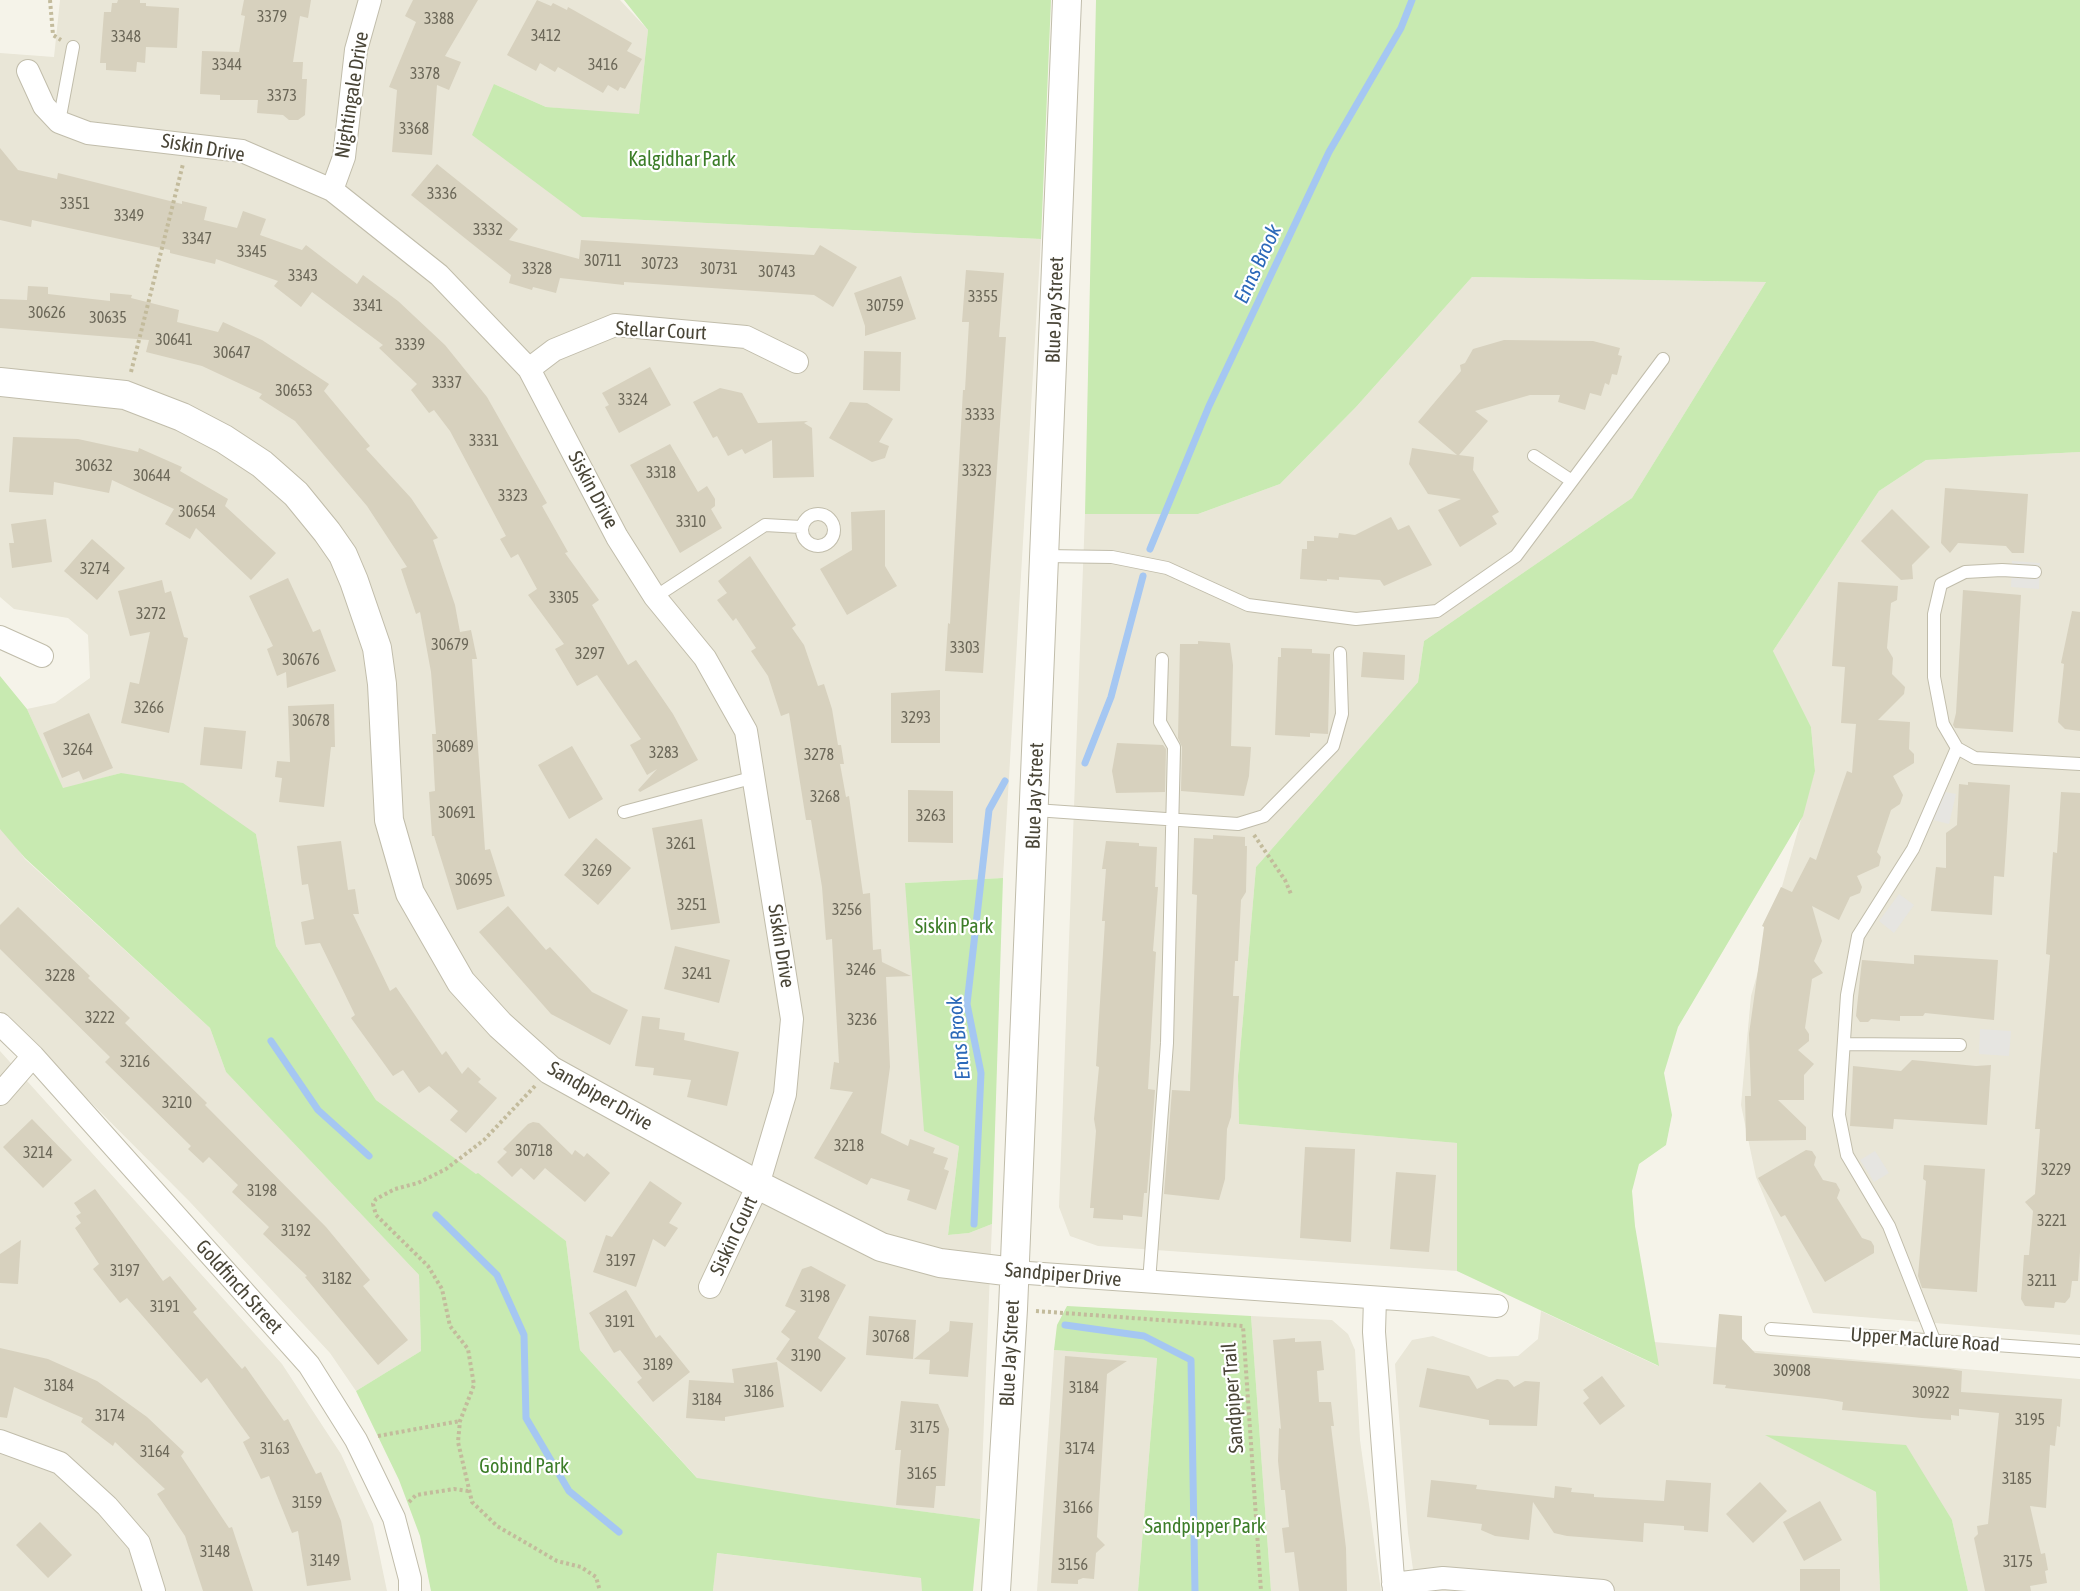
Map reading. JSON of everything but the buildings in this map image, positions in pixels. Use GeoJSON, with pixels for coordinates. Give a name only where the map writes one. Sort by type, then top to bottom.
{"type":"FeatureCollection","features":[{"type":"Feature","properties":{"kind":"street","name":"Nightingale Drive"},"geometry":{"type":"LineString","coordinates":[[332,190],[344,157],[356,50],[370,0]]}},
{"type":"Feature","properties":{"kind":"street","name":"Blue Jay Street"},"geometry":{"type":"LineString","coordinates":[[996,1591],[1013,1309],[1067,0]]}},
{"type":"Feature","properties":{"kind":"street"},"geometry":{"type":"LineString","coordinates":[[28,71],[44,106],[59,122]]}},
{"type":"Feature","properties":{"kind":"street","name":"Siskin Drive"},"geometry":{"type":"LineString","coordinates":[[59,122],[88,133],[242,151],[332,190],[439,275],[529,369],[617,537],[655,597],[710,667],[746,731],[792,1019],[785,1094],[758,1185]]}},
{"type":"Feature","properties":{"kind":"street","name":"Stellar Court"},"geometry":{"type":"LineString","coordinates":[[529,369],[554,350],[615,325],[746,337],[797,362]]}},
{"type":"Feature","properties":{"kind":"street","name":"Sandpiper Drive"},"geometry":{"type":"LineString","coordinates":[[0,382],[125,395],[182,417],[225,439],[262,464],[296,494],[343,555],[377,648],[382,684],[389,820],[410,893],[461,982],[500,1025],[550,1070],[758,1185],[881,1247],[940,1263],[1014,1272],[1497,1306]]}},
{"type":"Feature","properties":{"kind":"street"},"geometry":{"type":"LineString","coordinates":[[0,637],[42,656]]}},
{"type":"Feature","properties":{"kind":"street","name":"Goldfinch Street"},"geometry":{"type":"LineString","coordinates":[[0,1024],[33,1056],[309,1365],[356,1440],[394,1518],[410,1579],[410,1591]]}},
{"type":"Feature","properties":{"kind":"street"},"geometry":{"type":"LineString","coordinates":[[0,1094],[33,1056]]}},
{"type":"Feature","properties":{"kind":"street","name":"Siskin Court"},"geometry":{"type":"LineString","coordinates":[[710,1287],[758,1185]]}},
{"type":"Feature","properties":{"kind":"street"},"geometry":{"type":"LineString","coordinates":[[1375,1298],[1374,1332],[1393,1588],[1443,1578],[1603,1591]]}},
{"type":"Feature","properties":{"kind":"street"},"geometry":{"type":"LineString","coordinates":[[0,1441],[60,1463],[107,1506],[139,1543],[154,1591]]}},
{"type":"Feature","properties":{"kind":"lane"},"geometry":{"type":"LineString","coordinates":[[59,122],[73,47]]}},
{"type":"Feature","properties":{"kind":"lane"},"geometry":{"type":"LineString","coordinates":[[1045,556],[1112,557],[1167,568],[1248,605],[1356,619],[1437,611],[1516,556],[1663,359]]}},
{"type":"Feature","properties":{"kind":"lane"},"geometry":{"type":"LineString","coordinates":[[1534,456],[1572,480]]}},
{"type":"Feature","properties":{"kind":"lane"},"geometry":{"type":"LineString","coordinates":[[655,597],[765,525],[801,527]]}},
{"type":"Feature","properties":{"kind":"lane"},"geometry":{"type":"LineString","coordinates":[[2035,572],[2002,570],[1965,572],[1941,584],[1934,614],[1934,677],[1943,724],[1957,748],[1975,758],[2080,764]]}},
{"type":"Feature","properties":{"kind":"lane"},"geometry":{"type":"LineString","coordinates":[[1035,810],[1244,823],[1264,816],[1333,746],[1342,714],[1340,652]]}},
{"type":"Feature","properties":{"kind":"lane"},"geometry":{"type":"LineString","coordinates":[[1149,1282],[1167,1042],[1174,747],[1160,722],[1162,659]]}},
{"type":"Feature","properties":{"kind":"lane"},"geometry":{"type":"LineString","coordinates":[[1934,1340],[1889,1226],[1847,1155],[1839,1115],[1847,995],[1858,936],[1913,849],[1957,748]]}},
{"type":"Feature","properties":{"kind":"lane"},"geometry":{"type":"LineString","coordinates":[[624,812],[755,777]]}},
{"type":"Feature","properties":{"kind":"lane"},"geometry":{"type":"LineString","coordinates":[[1844,1044],[1960,1045]]}},
{"type":"Feature","properties":{"kind":"lane","name":"Upper Maclure Road"},"geometry":{"type":"LineString","coordinates":[[1771,1329],[2080,1350]]}},
{"type":"Feature","properties":{"kind":"path"},"geometry":{"type":"LineString","coordinates":[[50,0],[53,35],[73,47]]}},
{"type":"Feature","properties":{"kind":"path"},"geometry":{"type":"LineString","coordinates":[[125,395],[188,143]]}},
{"type":"Feature","properties":{"kind":"path"},"geometry":{"type":"LineString","coordinates":[[1244,823],[1264,846],[1285,879],[1291,894]]}},
{"type":"Feature","properties":{"kind":"path"},"geometry":{"type":"LineString","coordinates":[[550,1070],[484,1140],[418,1183],[395,1189],[376,1198],[373,1204],[376,1215],[428,1266],[442,1289],[450,1326],[468,1349],[474,1385],[460,1421],[458,1442],[472,1502],[497,1526],[557,1561],[581,1567],[596,1577],[600,1591]]}},
{"type":"Feature","properties":{"kind":"path","name":"Sandpiper Trail"},"geometry":{"type":"LineString","coordinates":[[1013,1309],[1243,1326],[1261,1591]]}},
{"type":"Feature","properties":{"kind":"path"},"geometry":{"type":"LineString","coordinates":[[356,1440],[460,1421]]}},
{"type":"Feature","properties":{"kind":"path"},"geometry":{"type":"LineString","coordinates":[[394,1518],[416,1495],[454,1489],[468,1491]]}},
{"type":"Feature","properties":{"kind":"shaded area"},"geometry":{"type":"Polygon","coordinates":[[[60,0],[620,0],[648,30],[639,115],[546,107],[494,84],[582,217],[1041,239],[1003,878],[905,883],[959,1146],[948,1235],[969,1233],[992,1224],[980,1519],[702,1483],[580,1350],[566,1241],[376,1100],[276,946],[256,834],[121,773],[63,789],[27,709],[55,703],[90,678],[88,635],[68,618],[14,609],[0,597],[0,53],[54,57],[60,0]]]}},
{"type":"Feature","properties":{"kind":"shaded area"},"geometry":{"type":"Polygon","coordinates":[[[1472,277],[1766,282],[1632,498],[1424,641],[1418,682],[1256,867],[1238,1076],[1239,1124],[1458,1143],[1457,1271],[1098,1246],[1070,1236],[1059,1207],[1085,514],[1198,514],[1280,484],[1356,407],[1472,277]]]}},
{"type":"Feature","properties":{"kind":"shaded area"},"geometry":{"type":"Polygon","coordinates":[[[2080,452],[2080,1335],[1813,1313],[1756,1177],[1741,1105],[1751,996],[1815,770],[1811,727],[1773,651],[1879,491],[1926,460],[2080,452]]]}},
{"type":"Feature","properties":{"kind":"shaded area"},"geometry":{"type":"Polygon","coordinates":[[[2012,561],[2040,563],[2039,589],[2011,587],[2012,561]]]}},
{"type":"Feature","properties":{"kind":"shaded area"},"geometry":{"type":"Polygon","coordinates":[[[1940,791],[1956,794],[1949,824],[1929,819],[1940,791]]]}},
{"type":"Feature","properties":{"kind":"shaded area"},"geometry":{"type":"Polygon","coordinates":[[[0,825],[25,859],[210,1028],[226,1072],[419,1275],[421,1351],[356,1391],[330,1353],[190,1202],[0,1011],[0,825]]]}},
{"type":"Feature","properties":{"kind":"shaded area"},"geometry":{"type":"Polygon","coordinates":[[[1899,894],[1914,905],[1894,933],[1879,921],[1899,894]]]}},
{"type":"Feature","properties":{"kind":"shaded area"},"geometry":{"type":"Polygon","coordinates":[[[1980,1029],[2011,1031],[2009,1056],[1979,1054],[1980,1029]]]}},
{"type":"Feature","properties":{"kind":"shaded area"},"geometry":{"type":"Polygon","coordinates":[[[0,1051],[282,1364],[341,1454],[373,1524],[387,1591],[0,1591],[0,1051]]]}},
{"type":"Feature","properties":{"kind":"shaded area"},"geometry":{"type":"Polygon","coordinates":[[[1875,1151],[1889,1173],[1874,1182],[1860,1160],[1875,1151]]]}},
{"type":"Feature","properties":{"kind":"shaded area"},"geometry":{"type":"Polygon","coordinates":[[[1541,1311],[1658,1366],[1654,1342],[2080,1379],[2080,1591],[1968,1591],[1952,1520],[1767,1435],[1876,1492],[1880,1591],[1416,1591],[1408,1533],[1395,1364],[1412,1340],[1433,1336],[1489,1357],[1518,1356],[1538,1339],[1541,1311]]]}},
{"type":"Feature","properties":{"kind":"shaded area"},"geometry":{"type":"Polygon","coordinates":[[[1251,1316],[1332,1320],[1348,1334],[1355,1350],[1360,1440],[1381,1591],[1271,1591],[1251,1316]]]}},
{"type":"Feature","properties":{"kind":"shaded area"},"geometry":{"type":"Polygon","coordinates":[[[1054,1350],[1157,1358],[1138,1591],[1037,1591],[1054,1350]]]}},
{"type":"Feature","properties":{"kind":"shaded area"},"geometry":{"type":"Polygon","coordinates":[[[716,1553],[922,1578],[922,1591],[713,1591],[716,1553]]]}},
{"type":"Feature","properties":{"kind":"green space","name":"Kalgidhar Park"},"geometry":{"type":"Polygon","coordinates":[[[624,0],[1051,0],[1041,239],[582,217],[472,135],[494,84],[546,107],[639,114],[648,30],[624,0]]]}},
{"type":"Feature","properties":{"kind":"green space"},"geometry":{"type":"Polygon","coordinates":[[[1096,0],[2080,0],[2080,452],[1926,460],[1879,491],[1773,651],[1811,727],[1815,771],[1803,816],[1678,1027],[1664,1073],[1672,1115],[1666,1145],[1639,1164],[1632,1191],[1635,1226],[1659,1366],[1457,1271],[1457,1143],[1239,1124],[1238,1076],[1256,867],[1418,682],[1424,641],[1632,498],[1766,282],[1472,277],[1356,407],[1280,484],[1198,514],[1085,514],[1096,0]]]}},
{"type":"Feature","properties":{"kind":"green space","name":"Gobind Park"},"geometry":{"type":"Polygon","coordinates":[[[0,676],[27,709],[63,788],[121,773],[183,783],[256,834],[276,946],[376,1100],[476,1174],[478,1173],[566,1241],[580,1350],[697,1478],[821,1498],[980,1519],[973,1591],[922,1591],[921,1578],[717,1553],[713,1591],[431,1591],[420,1536],[399,1480],[356,1391],[421,1351],[419,1275],[226,1072],[210,1028],[25,858],[0,829],[0,676]]]}},
{"type":"Feature","properties":{"kind":"green space","name":"Siskin Park"},"geometry":{"type":"Polygon","coordinates":[[[1003,878],[992,1224],[969,1233],[948,1235],[959,1146],[924,1131],[905,883],[1003,878]]]}},
{"type":"Feature","properties":{"kind":"green space","name":"Sandpipper Park"},"geometry":{"type":"Polygon","coordinates":[[[1067,1306],[1251,1316],[1271,1591],[1138,1591],[1157,1358],[1054,1350],[1057,1325],[1067,1306]]]}},
{"type":"Feature","properties":{"kind":"green space"},"geometry":{"type":"Polygon","coordinates":[[[1765,1435],[1906,1445],[1952,1520],[1968,1591],[1880,1591],[1876,1492],[1765,1435]]]}},
{"type":"Feature","properties":{"kind":"waterway","name":"Enns Brook"},"geometry":{"type":"LineString","coordinates":[[1150,549],[1209,406],[1329,152],[1401,28],[1412,0]]}},
{"type":"Feature","properties":{"kind":"waterway","name":"Enns Brook"},"geometry":{"type":"LineString","coordinates":[[1085,763],[1111,697],[1143,576]]}},
{"type":"Feature","properties":{"kind":"waterway","name":"Enns Brook"},"geometry":{"type":"LineString","coordinates":[[974,1224],[981,1073],[967,1004],[989,810],[1005,781]]}},
{"type":"Feature","properties":{"kind":"waterway"},"geometry":{"type":"LineString","coordinates":[[271,1041],[318,1110],[369,1156]]}},
{"type":"Feature","properties":{"kind":"waterway"},"geometry":{"type":"LineString","coordinates":[[436,1215],[497,1275],[524,1335],[526,1418],[569,1491],[619,1532]]}},
{"type":"Feature","properties":{"kind":"waterway","name":"Enns Brook"},"geometry":{"type":"LineString","coordinates":[[1065,1325],[1144,1336],[1191,1360],[1195,1591]]}}]}
